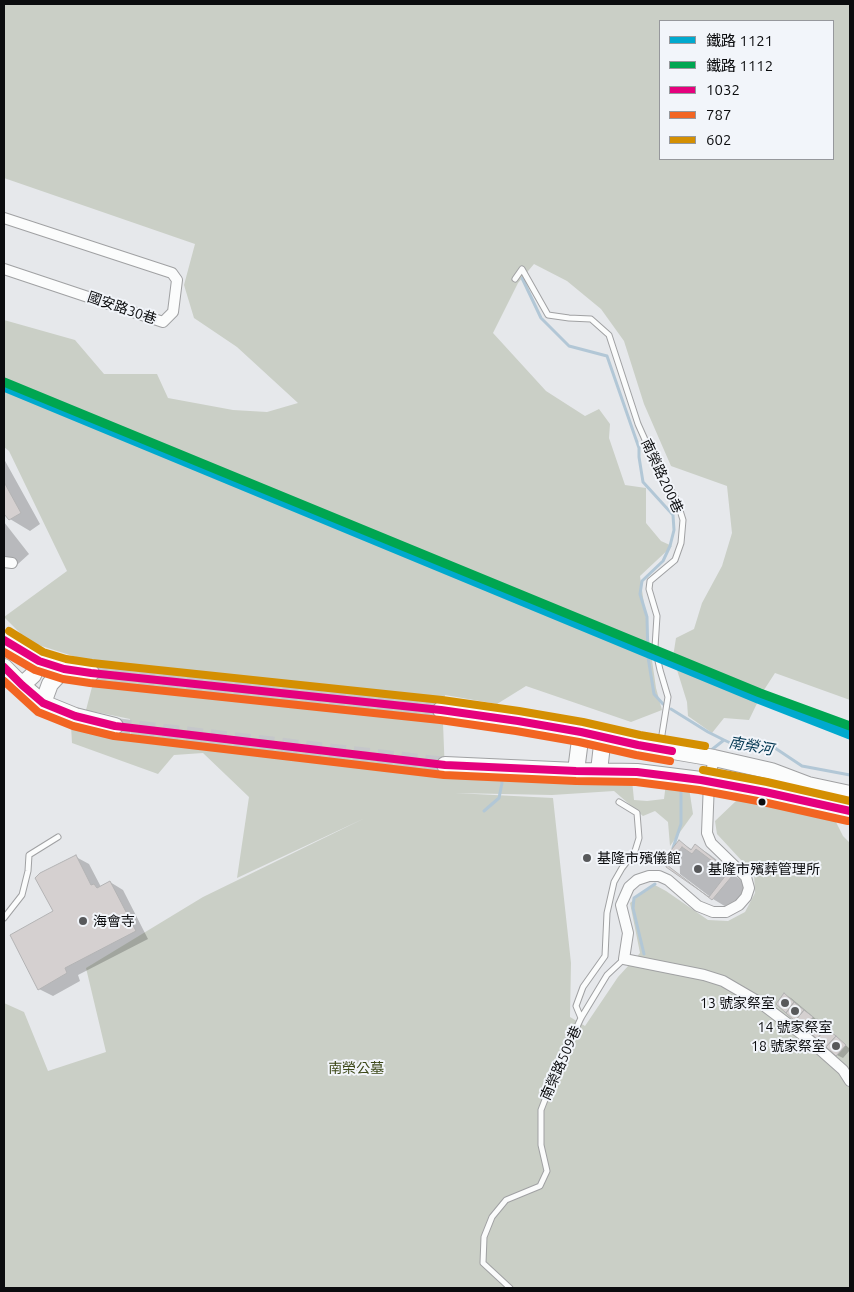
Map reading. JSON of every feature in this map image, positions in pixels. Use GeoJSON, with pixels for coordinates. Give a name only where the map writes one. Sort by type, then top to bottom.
{"type":"FeatureCollection","features":[{"type":"Feature","properties":{"kind":"main road"},"geometry":{"type":"LineString","coordinates":[[4,640],[39,661],[64,669],[91,673]]}},
{"type":"Feature","properties":{"kind":"main road"},"geometry":{"type":"LineString","coordinates":[[22,685],[33,675],[39,661]]}},
{"type":"Feature","properties":{"kind":"main road"},"geometry":{"type":"LineString","coordinates":[[4,667],[43,704],[75,716],[115,726]]}},
{"type":"Feature","properties":{"kind":"main road"},"geometry":{"type":"LineString","coordinates":[[43,704],[50,684],[64,669]]}},
{"type":"Feature","properties":{"kind":"main road"},"geometry":{"type":"LineString","coordinates":[[441,710],[581,732],[660,750],[714,758],[771,771],[808,785],[850,794]]}},
{"type":"Feature","properties":{"kind":"main road"},"geometry":{"type":"LineString","coordinates":[[576,771],[581,732]]}},
{"type":"Feature","properties":{"kind":"main road"},"geometry":{"type":"LineString","coordinates":[[599,771],[603,736]]}},
{"type":"Feature","properties":{"kind":"main road"},"geometry":{"type":"LineString","coordinates":[[445,765],[637,772],[765,792],[850,811]]}},
{"type":"Feature","properties":{"kind":"street","name":"國安路30巷"},"geometry":{"type":"LineString","coordinates":[[4,218],[172,273],[177,280],[173,312],[163,322],[4,269]]}},
{"type":"Feature","properties":{"kind":"street"},"geometry":{"type":"LineString","coordinates":[[714,758],[709,782],[707,833],[711,843],[746,877],[749,888],[746,897],[739,905],[726,912],[713,912],[698,906],[668,880],[659,876],[648,876],[637,880],[629,888],[621,905],[628,933],[624,959],[704,975],[723,981],[759,1002],[808,1039],[843,1070],[850,1081]]}},
{"type":"Feature","properties":{"kind":"lane","name":"南榮路200巷"},"geometry":{"type":"LineString","coordinates":[[515,279],[523,271],[548,315],[591,319],[609,335],[638,424],[659,471],[676,498],[683,520],[681,543],[675,560],[650,581],[649,589],[657,616],[655,648],[668,697],[660,750]]}},
{"type":"Feature","properties":{"kind":"lane"},"geometry":{"type":"LineString","coordinates":[[581,1018],[576,1006],[583,987],[605,956],[607,913],[614,882],[635,851],[639,838],[637,813],[619,802]]}},
{"type":"Feature","properties":{"kind":"lane"},"geometry":{"type":"LineString","coordinates":[[4,918],[22,895],[30,854],[58,837]]}},
{"type":"Feature","properties":{"kind":"lane","name":"南榮路509巷"},"geometry":{"type":"LineString","coordinates":[[510,1288],[483,1262],[484,1237],[492,1217],[506,1200],[540,1186],[548,1171],[541,1145],[541,1110],[553,1078],[581,1018],[607,975],[624,959]]}},
{"type":"Feature","properties":{"kind":"green space","name":"南榮公墓"},"geometry":{"type":"Polygon","coordinates":[[[4,4],[850,4],[850,700],[775,673],[762,693],[749,720],[724,718],[712,733],[688,716],[687,702],[673,657],[676,638],[694,629],[702,603],[722,566],[732,533],[727,486],[671,466],[644,404],[624,341],[601,309],[567,281],[534,264],[518,283],[493,333],[546,391],[585,416],[599,409],[610,424],[609,438],[625,485],[646,488],[646,523],[661,541],[672,546],[640,576],[656,688],[662,710],[631,722],[526,686],[497,704],[445,695],[443,723],[445,774],[632,780],[634,800],[647,801],[664,799],[666,783],[689,788],[693,814],[670,846],[668,822],[655,811],[643,816],[614,791],[552,795],[455,793],[553,798],[571,963],[570,1017],[585,1026],[618,977],[640,953],[630,903],[653,884],[708,920],[728,921],[745,912],[755,893],[754,874],[717,834],[715,821],[736,801],[756,798],[831,812],[843,836],[850,843],[850,1288],[4,1288],[4,1003],[24,1012],[48,1071],[106,1052],[86,968],[203,897],[365,818],[237,878],[249,797],[203,753],[174,755],[158,774],[72,743],[71,726],[131,737],[130,719],[86,710],[98,664],[29,642],[4,617],[67,571],[9,451],[4,447],[4,320],[75,340],[104,374],[157,374],[168,398],[233,410],[267,412],[298,403],[237,347],[194,318],[184,285],[195,244],[4,178],[4,4]]]}},
{"type":"Feature","properties":{"kind":"building"},"geometry":{"type":"Polygon","coordinates":[[[4,482],[21,513],[9,520],[4,514],[4,482]]]}},
{"type":"Feature","properties":{"kind":"building","name":"基隆市殯葬管理所"},"geometry":{"type":"Polygon","coordinates":[[[679,840],[691,850],[695,844],[729,871],[709,897],[666,867],[668,854],[679,840]]]}},
{"type":"Feature","properties":{"kind":"building","name":"基隆市殯葬管理所"},"geometry":{"type":"Polygon","coordinates":[[[682,847],[692,854],[696,849],[732,876],[712,900],[667,865],[682,847]]]}},
{"type":"Feature","properties":{"kind":"building","name":"海會寺"},"geometry":{"type":"Polygon","coordinates":[[[76,855],[91,885],[94,884],[97,888],[110,881],[136,931],[65,968],[67,973],[38,990],[10,935],[53,911],[35,878],[40,873],[76,855]]]}},
{"type":"Feature","properties":{"kind":"building","name":"13 號家祭室"},"geometry":{"type":"Polygon","coordinates":[[[784,993],[794,1002],[786,1013],[776,1004],[784,993]]]}},
{"type":"Feature","properties":{"kind":"building","name":"14 號家祭室"},"geometry":{"type":"Polygon","coordinates":[[[794,1002],[804,1010],[795,1021],[786,1013],[794,1002]]]}},
{"type":"Feature","properties":{"kind":"building"},"geometry":{"type":"Polygon","coordinates":[[[804,1010],[813,1017],[805,1028],[795,1021],[804,1010]]]}},
{"type":"Feature","properties":{"kind":"building"},"geometry":{"type":"Polygon","coordinates":[[[817,1019],[826,1028],[817,1039],[807,1030],[817,1019]]]}},
{"type":"Feature","properties":{"kind":"building"},"geometry":{"type":"Polygon","coordinates":[[[826,1028],[836,1036],[826,1047],[817,1039],[826,1028]]]}},
{"type":"Feature","properties":{"kind":"building","name":"18 號家祭室"},"geometry":{"type":"Polygon","coordinates":[[[836,1036],[846,1045],[836,1056],[826,1047],[836,1036]]]}},
{"type":"Feature","properties":{"kind":"waterway"},"geometry":{"type":"LineString","coordinates":[[522,278],[541,318],[569,346],[607,356],[639,448],[643,482],[673,515],[674,530],[670,546],[663,561],[642,581],[640,594],[647,617],[648,657],[654,694],[663,704]]}},
{"type":"Feature","properties":{"kind":"waterway"},"geometry":{"type":"LineString","coordinates":[[671,709],[724,740]]}},
{"type":"Feature","properties":{"kind":"waterway","name":"南榮河"},"geometry":{"type":"LineString","coordinates":[[710,751],[724,740],[737,746],[775,748],[802,766],[850,775]]}},
{"type":"Feature","properties":{"kind":"waterway"},"geometry":{"type":"LineString","coordinates":[[484,811],[499,798],[502,783],[501,774]]}},
{"type":"Feature","properties":{"kind":"waterway","name":"南榮河"},"geometry":{"type":"LineString","coordinates":[[673,848],[681,824],[681,786]]}},
{"type":"Feature","properties":{"kind":"waterway","name":"南榮河"},"geometry":{"type":"LineString","coordinates":[[644,954],[633,908],[634,898],[655,884]]}},
{"type":"Feature","properties":{"kind":"tunnel"},"geometry":{"type":"LineString","coordinates":[[91,673],[441,710]]}},
{"type":"Feature","properties":{"kind":"tunnel"},"geometry":{"type":"LineString","coordinates":[[115,726],[445,765]]}},
{"type":"Feature","properties":{"kind":"rail line","name":"1112"},"geometry":{"type":"LineString","coordinates":[[4,382],[760,693],[850,726]]}},
{"type":"Feature","properties":{"kind":"rail line","name":"1121"},"geometry":{"type":"LineString","coordinates":[[4,387],[758,699],[850,735]]}},
{"type":"Feature","properties":{"kind":"transit line","name":"602"},"geometry":{"type":"LineString","coordinates":[[9,631],[43,652],[66,659],[442,700],[583,722],[640,735],[705,746]]}},
{"type":"Feature","properties":{"kind":"transit line","name":"1032"},"geometry":{"type":"LineString","coordinates":[[4,640],[39,661],[64,669],[441,710],[581,732],[672,751]]}},
{"type":"Feature","properties":{"kind":"transit line","name":"787"},"geometry":{"type":"LineString","coordinates":[[4,652],[35,670],[63,679],[440,720],[579,742],[670,761]]}},
{"type":"Feature","properties":{"kind":"transit line","name":"1032"},"geometry":{"type":"LineString","coordinates":[[4,667],[43,703],[75,716],[115,726],[445,765],[637,772],[701,780],[850,811]]}},
{"type":"Feature","properties":{"kind":"transit line","name":"787"},"geometry":{"type":"LineString","coordinates":[[4,681],[38,712],[73,726],[114,736],[444,775],[636,782],[699,790],[848,821]]}},
{"type":"Feature","properties":{"kind":"transit line","name":"602"},"geometry":{"type":"LineString","coordinates":[[703,770],[850,801]]}},
{"type":"Feature","properties":{"kind":"place","name":"基隆市殯儀館"},"geometry":{"type":"Point","coordinates":[587,858]}},
{"type":"Feature","properties":{"kind":"place","name":"基隆市殯葬管理所"},"geometry":{"type":"Point","coordinates":[698,869]}},
{"type":"Feature","properties":{"kind":"place","name":"海會寺"},"geometry":{"type":"Point","coordinates":[83,921]}},
{"type":"Feature","properties":{"kind":"place","name":"13 號家祭室"},"geometry":{"type":"Point","coordinates":[785,1003]}},
{"type":"Feature","properties":{"kind":"place","name":"14 號家祭室"},"geometry":{"type":"Point","coordinates":[795,1011]}},
{"type":"Feature","properties":{"kind":"place","name":"18 號家祭室"},"geometry":{"type":"Point","coordinates":[836,1046]}}]}
